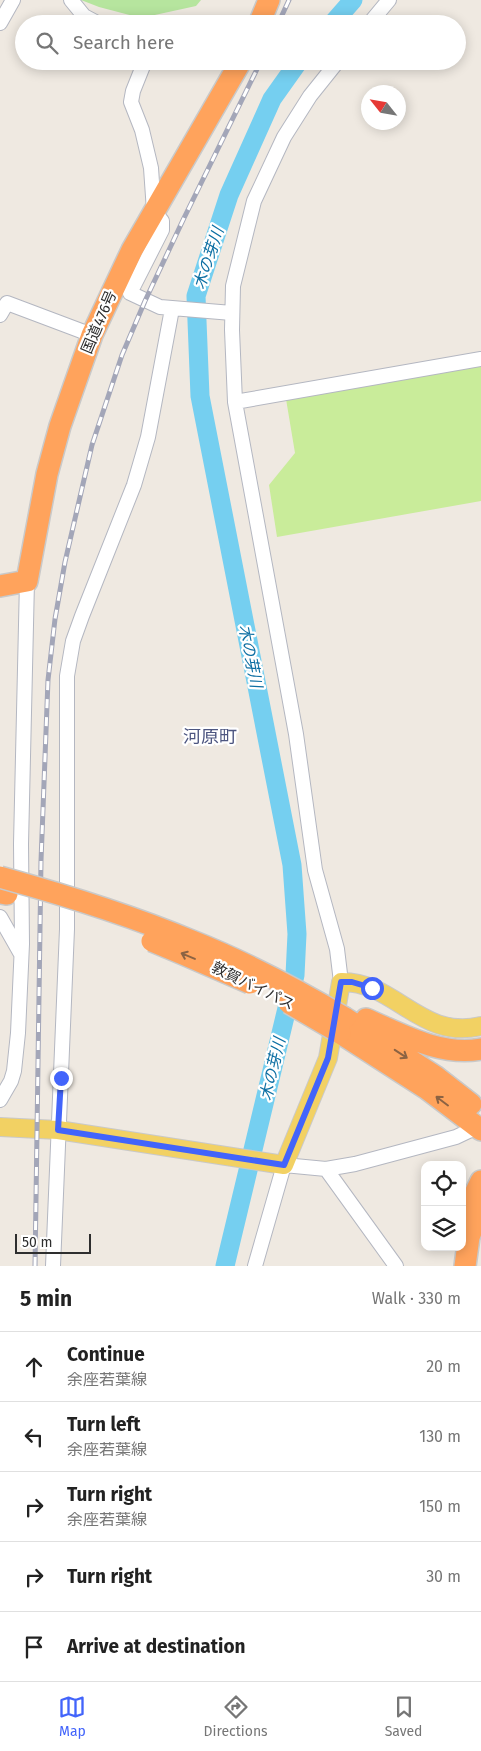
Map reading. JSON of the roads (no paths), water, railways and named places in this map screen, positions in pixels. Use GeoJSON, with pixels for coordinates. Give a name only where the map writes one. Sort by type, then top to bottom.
{"type":"FeatureCollection","features":[{"type":"Feature","properties":{"kind":"highway"},"geometry":{"type":"LineString","coordinates":[[263,15],[269,0]]}},
{"type":"Feature","properties":{"kind":"highway","name":"国道476号"},"geometry":{"type":"LineString","coordinates":[[27,581],[47,474],[60,426],[92,335],[132,250],[236,70]]}},
{"type":"Feature","properties":{"kind":"highway"},"geometry":{"type":"LineString","coordinates":[[0,586],[27,581]]}},
{"type":"Feature","properties":{"kind":"highway","name":"敦賀バイパス"},"geometry":{"type":"LineString","coordinates":[[2,889],[99,908],[191,940],[277,974],[345,1021],[427,1090],[480,1125]]}},
{"type":"Feature","properties":{"kind":"highway","name":"敦賀バイパス"},"geometry":{"type":"LineString","coordinates":[[2,889],[183,954],[303,1010],[345,1021]]}},
{"type":"Feature","properties":{"kind":"highway"},"geometry":{"type":"LineString","coordinates":[[345,1021],[430,1045],[461,1050],[481,1049]]}},
{"type":"Feature","properties":{"kind":"highway"},"geometry":{"type":"LineString","coordinates":[[466,1213],[481,1181]]}},
{"type":"Feature","properties":{"kind":"highway"},"geometry":{"type":"LineString","coordinates":[[465,1266],[469,1237],[481,1207]]}},
{"type":"Feature","properties":{"kind":"highway"},"geometry":{"type":"LineString","coordinates":[[453,1266],[455,1251]]}},
{"type":"Feature","properties":{"kind":"main road"},"geometry":{"type":"LineString","coordinates":[[0,1127],[58,1130],[276,1164],[328,1058],[341,982],[352,982],[372,988],[441,1027],[467,1029],[481,1026]]}},
{"type":"Feature","properties":{"kind":"street"},"geometry":{"type":"LineString","coordinates":[[0,22],[13,0]]}},
{"type":"Feature","properties":{"kind":"street"},"geometry":{"type":"LineString","coordinates":[[72,0],[83,15]]}},
{"type":"Feature","properties":{"kind":"street"},"geometry":{"type":"LineString","coordinates":[[376,15],[389,0]]}},
{"type":"Feature","properties":{"kind":"street"},"geometry":{"type":"LineString","coordinates":[[141,70],[131,102],[142,130],[151,168],[154,211],[162,221],[162,230],[130,294],[160,307],[175,310],[227,313]]}},
{"type":"Feature","properties":{"kind":"street"},"geometry":{"type":"LineString","coordinates":[[331,70],[310,96],[284,137],[254,202],[227,313],[235,402],[296,734],[315,870],[337,949],[341,982]]}},
{"type":"Feature","properties":{"kind":"street"},"geometry":{"type":"LineString","coordinates":[[0,315],[8,303],[92,335]]}},
{"type":"Feature","properties":{"kind":"street"},"geometry":{"type":"LineString","coordinates":[[53,1266],[67,929],[67,676],[76,632],[136,477],[148,437],[175,310]]}},
{"type":"Feature","properties":{"kind":"street"},"geometry":{"type":"LineString","coordinates":[[235,402],[481,360]]}},
{"type":"Feature","properties":{"kind":"street"},"geometry":{"type":"LineString","coordinates":[[0,1100],[11,1081],[16,1062],[22,954],[21,844],[27,581]]}},
{"type":"Feature","properties":{"kind":"street"},"geometry":{"type":"LineString","coordinates":[[0,918],[22,954]]}},
{"type":"Feature","properties":{"kind":"street"},"geometry":{"type":"LineString","coordinates":[[255,1266],[276,1164],[326,1169],[355,1164],[456,1137],[480,1125]]}},
{"type":"Feature","properties":{"kind":"street"},"geometry":{"type":"LineString","coordinates":[[326,1169],[396,1266]]}},
{"type":"Feature","properties":{"kind":"waterway","name":"木の芽川"},"geometry":{"type":"LineString","coordinates":[[340,15],[353,0]]}},
{"type":"Feature","properties":{"kind":"waterway","name":"木の芽川"},"geometry":{"type":"LineString","coordinates":[[225,1266],[295,975],[297,934],[292,865],[200,396],[196,296],[229,195],[272,99],[293,70]]}},
{"type":"Feature","properties":{"kind":"railway"},"geometry":{"type":"LineString","coordinates":[[282,15],[289,0]]}},
{"type":"Feature","properties":{"kind":"railway"},"geometry":{"type":"LineString","coordinates":[[35,1266],[41,861],[48,680],[55,619],[65,562],[92,445],[122,355],[184,218],[257,70]]}},
{"type":"Feature","properties":{"kind":"district","name":"河原町"},"geometry":{"type":"Point","coordinates":[210,737]}}]}
